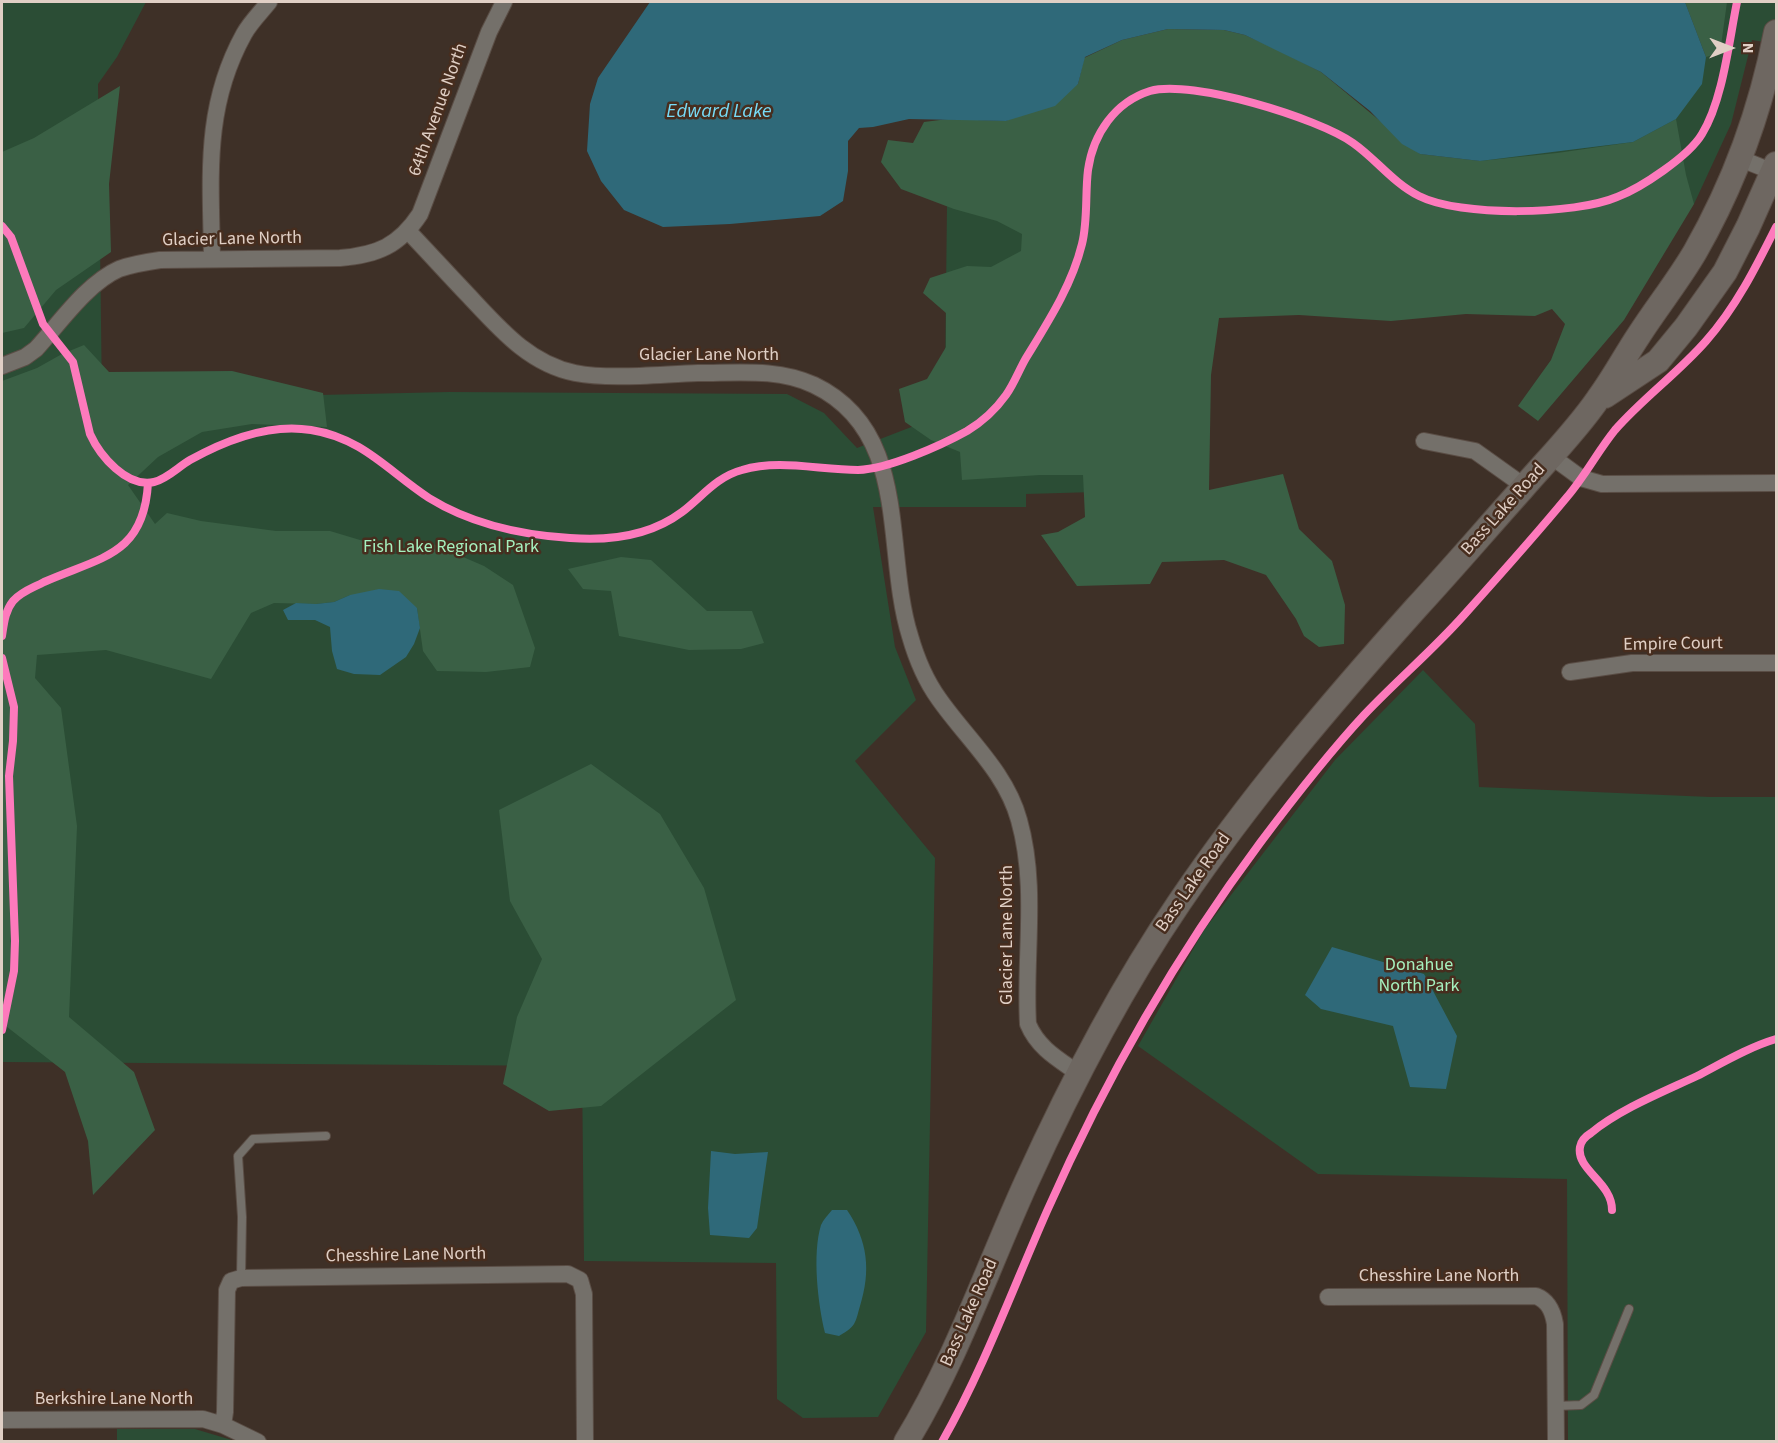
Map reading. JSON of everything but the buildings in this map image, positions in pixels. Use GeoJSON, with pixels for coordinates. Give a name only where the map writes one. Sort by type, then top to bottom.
{"type":"FeatureCollection","features":[{"type":"Feature","properties":{"kind":"main road","name":"Bass Lake Road"},"geometry":{"type":"LineString","coordinates":[[906,1442],[938,1386],[1026,1183],[1078,1073],[1140,964],[1171,915],[1259,792],[1598,400],[1694,254],[1725,197],[1742,159],[1763,93],[1776,32]]}},
{"type":"Feature","properties":{"kind":"main road","name":"Bass Lake Road"},"geometry":{"type":"LineString","coordinates":[[1598,400],[1658,361],[1686,327],[1725,272],[1776,169]]}},
{"type":"Feature","properties":{"kind":"street"},"geometry":{"type":"LineString","coordinates":[[212,259],[212,130],[219,96],[230,64],[245,33],[269,2]]}},
{"type":"Feature","properties":{"kind":"street","name":"64th Avenue North"},"geometry":{"type":"LineString","coordinates":[[408,231],[429,195],[489,32],[504,2]]}},
{"type":"Feature","properties":{"kind":"street"},"geometry":{"type":"LineString","coordinates":[[1742,159],[1776,169]]}},
{"type":"Feature","properties":{"kind":"street","name":"Glacier Lane North"},"geometry":{"type":"LineString","coordinates":[[2,366],[25,357],[36,349],[99,281],[117,270],[137,263],[160,260],[365,256],[386,247],[408,231],[503,332],[522,349],[552,365],[574,373],[602,375],[764,372],[791,376],[814,385],[835,398],[856,417],[869,435],[882,466],[889,494],[902,600],[909,634],[921,667],[937,698],[982,752],[1004,783],[1019,817],[1027,853],[1029,888],[1028,1024],[1040,1046],[1078,1073]]}},
{"type":"Feature","properties":{"kind":"street"},"geometry":{"type":"LineString","coordinates":[[1425,441],[1475,451],[1524,486]]}},
{"type":"Feature","properties":{"kind":"street"},"geometry":{"type":"LineString","coordinates":[[1551,456],[1581,478],[1602,484],[1776,483]]}},
{"type":"Feature","properties":{"kind":"street","name":"Empire Court"},"geometry":{"type":"LineString","coordinates":[[1570,672],[1632,663],[1776,663]]}},
{"type":"Feature","properties":{"kind":"street","name":"Chesshire Lane North"},"geometry":{"type":"LineString","coordinates":[[236,1279],[568,1274],[580,1280],[584,1294],[585,1442]]}},
{"type":"Feature","properties":{"kind":"street"},"geometry":{"type":"LineString","coordinates":[[223,1425],[227,1290],[236,1279]]}},
{"type":"Feature","properties":{"kind":"street","name":"Chesshire Lane North"},"geometry":{"type":"LineString","coordinates":[[1328,1297],[1536,1296],[1543,1299],[1553,1314],[1555,1324],[1556,1406]]}},
{"type":"Feature","properties":{"kind":"street"},"geometry":{"type":"LineString","coordinates":[[1556,1406],[1556,1442]]}},
{"type":"Feature","properties":{"kind":"street","name":"Berkshire Lane North"},"geometry":{"type":"LineString","coordinates":[[2,1420],[203,1419],[223,1425],[258,1442]]}},
{"type":"Feature","properties":{"kind":"lane"},"geometry":{"type":"LineString","coordinates":[[236,1279],[242,1217],[238,1156],[253,1139],[326,1136]]}},
{"type":"Feature","properties":{"kind":"lane"},"geometry":{"type":"LineString","coordinates":[[1556,1406],[1581,1406],[1594,1395],[1629,1309]]}},
{"type":"Feature","properties":{"kind":"green space","name":"Fish Lake Regional Park"},"geometry":{"type":"Polygon","coordinates":[[[2,2],[146,2],[117,57],[98,84],[102,400],[449,392],[787,394],[824,413],[857,448],[932,419],[945,377],[948,119],[1420,154],[1480,161],[1706,57],[1685,2],[1776,2],[1776,44],[1752,40],[1731,124],[1694,204],[1201,305],[1199,489],[1026,494],[1026,507],[873,507],[895,647],[916,700],[855,761],[935,858],[926,1332],[878,1417],[803,1418],[777,1399],[776,1263],[584,1261],[582,1066],[2,1062],[2,2]]]}},
{"type":"Feature","properties":{"kind":"green space"},"geometry":{"type":"Polygon","coordinates":[[[1685,2],[1727,2],[1720,53],[1706,57],[1685,2]]]}},
{"type":"Feature","properties":{"kind":"green space"},"geometry":{"type":"Polygon","coordinates":[[[1168,29],[1224,30],[1245,35],[1276,49],[1321,72],[1420,154],[1480,161],[1557,153],[1633,142],[1676,119],[1686,175],[1694,204],[1624,320],[1538,421],[1518,406],[1551,360],[1565,324],[1552,309],[1535,316],[1466,314],[1391,321],[1299,315],[1219,318],[1211,375],[1209,490],[1283,474],[1299,529],[1332,561],[1345,605],[1344,644],[1319,647],[1304,636],[1296,619],[1266,575],[1224,560],[1162,562],[1150,584],[1077,586],[1041,535],[1058,532],[1085,517],[1083,475],[962,480],[960,452],[931,440],[905,422],[899,389],[927,379],[946,347],[946,313],[923,293],[930,278],[967,266],[991,267],[1021,251],[1022,234],[997,221],[954,209],[901,189],[881,162],[888,140],[913,143],[924,122],[948,119],[1006,121],[1078,84],[1084,58],[1122,40],[1168,29]]]}},
{"type":"Feature","properties":{"kind":"green space"},"geometry":{"type":"Polygon","coordinates":[[[120,86],[109,184],[111,252],[56,290],[24,328],[2,333],[2,152],[34,138],[120,86]]]}},
{"type":"Feature","properties":{"kind":"green space"},"geometry":{"type":"Polygon","coordinates":[[[84,345],[109,372],[232,371],[323,393],[327,427],[252,424],[202,432],[158,457],[128,485],[155,524],[167,513],[201,521],[276,531],[330,531],[370,543],[391,554],[419,554],[433,544],[484,566],[513,585],[535,648],[530,667],[486,672],[437,671],[423,651],[417,608],[350,595],[334,602],[316,604],[274,603],[251,613],[211,679],[106,650],[37,655],[35,678],[61,708],[77,826],[69,1017],[134,1072],[155,1130],[93,1195],[88,1141],[65,1072],[2,1023],[2,381],[37,368],[84,345]]]}},
{"type":"Feature","properties":{"kind":"green space"},"geometry":{"type":"Polygon","coordinates":[[[621,557],[651,560],[707,611],[752,611],[764,643],[741,649],[689,650],[619,636],[611,591],[583,589],[568,569],[621,557]]]}},
{"type":"Feature","properties":{"kind":"green space","name":"Donahue North Park"},"geometry":{"type":"Polygon","coordinates":[[[1423,670],[1475,724],[1479,787],[1710,797],[1776,797],[1776,1441],[1568,1441],[1567,1179],[1318,1174],[1138,1046],[1204,930],[1335,760],[1423,670]]]}},
{"type":"Feature","properties":{"kind":"green space"},"geometry":{"type":"Polygon","coordinates":[[[591,764],[660,814],[704,888],[736,1000],[601,1106],[549,1111],[503,1084],[517,1017],[542,959],[510,901],[499,810],[591,764]]]}},
{"type":"Feature","properties":{"kind":"green space"},"geometry":{"type":"Polygon","coordinates":[[[117,1429],[195,1429],[235,1441],[117,1441],[117,1429]]]}},
{"type":"Feature","properties":{"kind":"water","name":"Edward Lake"},"geometry":{"type":"Polygon","coordinates":[[[650,2],[1685,2],[1706,57],[1702,84],[1676,119],[1633,142],[1480,161],[1420,154],[1402,144],[1370,111],[1321,72],[1245,35],[1224,30],[1168,29],[1122,40],[1085,57],[1078,84],[1055,106],[1006,121],[909,119],[859,128],[848,141],[848,171],[843,201],[820,216],[663,227],[624,210],[601,181],[587,151],[590,104],[598,78],[650,2]]]}},
{"type":"Feature","properties":{"kind":"water"},"geometry":{"type":"Polygon","coordinates":[[[379,589],[399,591],[417,608],[420,628],[406,657],[380,675],[354,674],[337,669],[332,651],[330,627],[315,620],[288,620],[283,610],[296,603],[334,602],[350,595],[379,589]]]}},
{"type":"Feature","properties":{"kind":"water"},"geometry":{"type":"Polygon","coordinates":[[[1332,947],[1424,974],[1457,1036],[1446,1089],[1410,1087],[1393,1026],[1321,1009],[1305,995],[1332,947]]]}},
{"type":"Feature","properties":{"kind":"water"},"geometry":{"type":"Polygon","coordinates":[[[711,1151],[735,1154],[768,1152],[757,1228],[749,1238],[710,1235],[708,1208],[711,1151]]]}},
{"type":"Feature","properties":{"kind":"water"},"geometry":{"type":"Polygon","coordinates":[[[832,1210],[847,1210],[859,1233],[866,1256],[866,1281],[856,1320],[851,1328],[839,1336],[825,1333],[816,1264],[818,1237],[822,1223],[832,1210]]]}},
{"type":"Feature","properties":{"kind":"cycle path"},"geometry":{"type":"LineString","coordinates":[[2,226],[11,237],[43,324],[73,362],[90,434],[100,452],[116,468],[134,480],[144,483],[154,482],[168,476],[190,460],[248,435],[279,429],[311,430],[346,440],[361,448],[429,498],[462,515],[515,531],[599,539],[629,535],[656,527],[682,512],[724,477],[742,470],[770,465],[843,470],[870,469],[929,450],[967,431],[983,419],[1009,391],[1066,289],[1078,259],[1084,235],[1088,170],[1095,144],[1116,111],[1137,96],[1150,91],[1169,89],[1194,91],[1254,103],[1284,112],[1336,133],[1353,143],[1410,191],[1438,203],[1461,208],[1518,211],[1574,207],[1598,203],[1627,193],[1664,170],[1696,143],[1709,120],[1720,88],[1737,2]]}},
{"type":"Feature","properties":{"kind":"cycle path"},"geometry":{"type":"LineString","coordinates":[[942,1442],[985,1357],[1069,1162],[1117,1067],[1171,975],[1229,886],[1298,794],[1350,730],[1452,628],[1574,489],[1615,430],[1684,364],[1717,328],[1753,272],[1776,227]]}},
{"type":"Feature","properties":{"kind":"cycle path"},"geometry":{"type":"LineString","coordinates":[[2,636],[8,609],[20,595],[44,582],[100,559],[128,540],[138,526],[145,507],[148,483]]}},
{"type":"Feature","properties":{"kind":"cycle path"},"geometry":{"type":"LineString","coordinates":[[2,658],[14,707],[9,776],[15,941],[14,971],[2,1030]]}},
{"type":"Feature","properties":{"kind":"cycle path"},"geometry":{"type":"LineString","coordinates":[[1612,1210],[1606,1192],[1583,1163],[1580,1155],[1580,1147],[1586,1137],[1602,1124],[1642,1102],[1746,1051],[1776,1039]]}}]}
